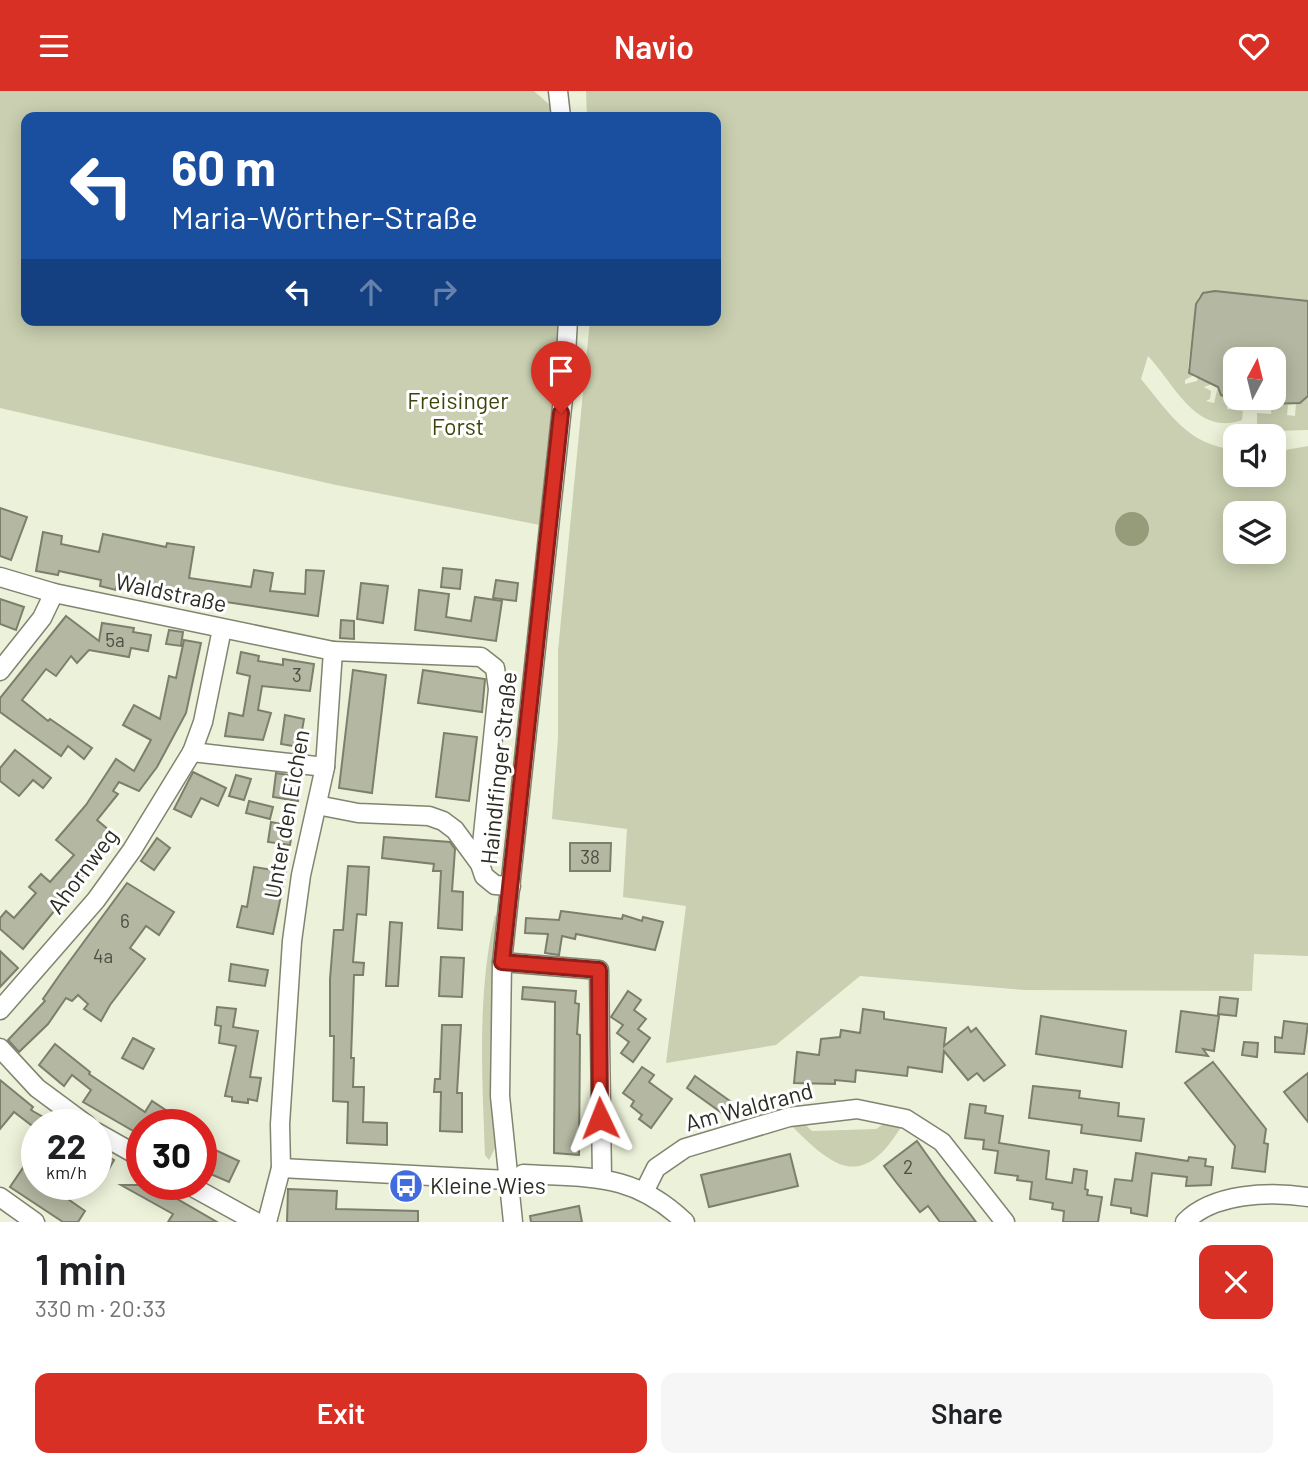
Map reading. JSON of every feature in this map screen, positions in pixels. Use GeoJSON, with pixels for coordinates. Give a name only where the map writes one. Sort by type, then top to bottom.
{"type":"FeatureCollection","features":[{"type":"Feature","properties":{"kind":"street"},"geometry":{"type":"LineString","coordinates":[[557,92],[560,112]]}},
{"type":"Feature","properties":{"kind":"street","name":"Haindlfinger Straße"},"geometry":{"type":"LineString","coordinates":[[513,1222],[515,1177],[500,1096],[502,962],[564,389],[568,326]]}},
{"type":"Feature","properties":{"kind":"street","name":"Waldstraße"},"geometry":{"type":"LineString","coordinates":[[0,577],[54,593],[333,650]]}},
{"type":"Feature","properties":{"kind":"street"},"geometry":{"type":"LineString","coordinates":[[0,671],[43,618],[54,593]]}},
{"type":"Feature","properties":{"kind":"street","name":"Ahornweg"},"geometry":{"type":"LineString","coordinates":[[0,1010],[96,900],[132,850],[192,752],[203,722],[222,629]]}},
{"type":"Feature","properties":{"kind":"street"},"geometry":{"type":"LineString","coordinates":[[333,650],[481,657],[495,668],[498,689],[480,864]]}},
{"type":"Feature","properties":{"kind":"street","name":"Unter den Eichen"},"geometry":{"type":"LineString","coordinates":[[267,1222],[281,1168],[280,1135],[292,941],[301,875],[325,767],[333,650]]}},
{"type":"Feature","properties":{"kind":"street"},"geometry":{"type":"LineString","coordinates":[[192,752],[325,767]]}},
{"type":"Feature","properties":{"kind":"street"},"geometry":{"type":"LineString","coordinates":[[317,805],[358,813],[429,816],[455,831],[480,864],[484,876],[495,885],[511,886]]}},
{"type":"Feature","properties":{"kind":"street"},"geometry":{"type":"LineString","coordinates":[[502,962],[599,970],[603,1179]]}},
{"type":"Feature","properties":{"kind":"street"},"geometry":{"type":"LineString","coordinates":[[0,1048],[30,1081],[66,1109]]}},
{"type":"Feature","properties":{"kind":"street","name":"Am Waldrand"},"geometry":{"type":"LineString","coordinates":[[645,1190],[656,1168],[685,1148],[789,1117],[857,1109],[906,1119],[942,1142],[1006,1222]]}},
{"type":"Feature","properties":{"kind":"street"},"geometry":{"type":"LineString","coordinates":[[281,1168],[603,1179],[645,1190],[665,1203],[685,1222]]}},
{"type":"Feature","properties":{"kind":"street"},"geometry":{"type":"LineString","coordinates":[[1185,1222],[1191,1215],[1221,1202],[1255,1194],[1308,1197]]}},
{"type":"Feature","properties":{"kind":"street"},"geometry":{"type":"LineString","coordinates":[[0,1197],[35,1222]]}},
{"type":"Feature","properties":{"kind":"street"},"geometry":{"type":"LineString","coordinates":[[216,1200],[256,1222]]}},
{"type":"Feature","properties":{"kind":"green space","name":"Freisinger Forst"},"geometry":{"type":"Polygon","coordinates":[[[0,91],[534,91],[551,106],[552,112],[21,112],[21,326],[559,326],[556,393],[540,525],[336,485],[0,408],[0,91]]]}},
{"type":"Feature","properties":{"kind":"green space"},"geometry":{"type":"Polygon","coordinates":[[[586,91],[1308,91],[1308,301],[1208,292],[1199,296],[1196,304],[1188,367],[1189,373],[1194,375],[1185,380],[1185,384],[1197,381],[1198,377],[1212,384],[1204,387],[1211,391],[1210,399],[1206,401],[1214,403],[1218,387],[1223,396],[1223,410],[1243,411],[1242,420],[1226,423],[1211,421],[1199,414],[1187,404],[1148,356],[1141,379],[1181,426],[1204,441],[1223,448],[1223,487],[1286,487],[1286,450],[1308,446],[1308,956],[1254,954],[1252,991],[1024,990],[860,976],[776,1045],[666,1063],[686,906],[623,897],[627,829],[552,819],[558,738],[558,651],[589,326],[721,326],[721,112],[587,112],[586,91]]]}},
{"type":"Feature","properties":{"kind":"green space"},"geometry":{"type":"Polygon","coordinates":[[[1308,396],[1308,430],[1286,431],[1286,424],[1257,424],[1257,413],[1271,414],[1271,410],[1286,410],[1286,405],[1287,415],[1295,416],[1296,403],[1308,396]]]}},
{"type":"Feature","properties":{"kind":"green space"},"geometry":{"type":"Polygon","coordinates":[[[495,915],[498,918],[491,1054],[495,1148],[489,1160],[485,1155],[482,1035],[485,975],[495,915]]]}},
{"type":"Feature","properties":{"kind":"green space"},"geometry":{"type":"Polygon","coordinates":[[[890,1120],[901,1127],[887,1147],[861,1166],[835,1162],[792,1126],[801,1121],[812,1131],[876,1129],[890,1120]]]}},
{"type":"Feature","properties":{"kind":"shaded area"},"geometry":{"type":"Polygon","coordinates":[[[1132,512],[1144,517],[1149,529],[1144,541],[1132,546],[1120,541],[1115,529],[1120,517],[1132,512]]]}},
{"type":"Feature","properties":{"kind":"building"},"geometry":{"type":"Polygon","coordinates":[[[1215,291],[1308,301],[1308,396],[1300,403],[1286,404],[1286,347],[1223,347],[1223,396],[1218,387],[1189,373],[1196,304],[1203,293],[1215,291]]]}},
{"type":"Feature","properties":{"kind":"building"},"geometry":{"type":"Polygon","coordinates":[[[0,508],[27,517],[11,560],[0,556],[0,508]]]}},
{"type":"Feature","properties":{"kind":"building"},"geometry":{"type":"Polygon","coordinates":[[[43,532],[62,536],[61,544],[99,552],[103,534],[166,547],[167,543],[194,547],[189,578],[251,587],[254,570],[273,573],[270,591],[305,594],[306,570],[324,571],[318,616],[206,599],[206,604],[116,587],[116,590],[100,586],[101,580],[59,571],[58,575],[36,571],[43,532]]]}},
{"type":"Feature","properties":{"kind":"building"},"geometry":{"type":"Polygon","coordinates":[[[443,568],[462,570],[460,589],[441,587],[443,568]]]}},
{"type":"Feature","properties":{"kind":"building"},"geometry":{"type":"Polygon","coordinates":[[[496,580],[518,583],[516,601],[493,598],[496,580]]]}},
{"type":"Feature","properties":{"kind":"building"},"geometry":{"type":"Polygon","coordinates":[[[361,583],[388,586],[383,623],[357,619],[361,583]]]}},
{"type":"Feature","properties":{"kind":"building"},"geometry":{"type":"Polygon","coordinates":[[[419,590],[449,594],[446,617],[471,621],[475,597],[502,601],[496,641],[415,630],[419,590]]]}},
{"type":"Feature","properties":{"kind":"building"},"geometry":{"type":"Polygon","coordinates":[[[0,599],[24,607],[16,630],[0,624],[0,599]]]}},
{"type":"Feature","properties":{"kind":"building"},"geometry":{"type":"Polygon","coordinates":[[[66,616],[99,641],[102,623],[134,628],[133,632],[151,635],[148,651],[131,648],[129,657],[89,650],[77,663],[71,656],[56,676],[46,669],[22,700],[48,721],[50,719],[92,748],[84,759],[68,746],[61,756],[0,712],[0,698],[66,616]]]}},
{"type":"Feature","properties":{"kind":"building"},"geometry":{"type":"Polygon","coordinates":[[[341,620],[354,621],[354,639],[340,638],[341,620]]]}},
{"type":"Feature","properties":{"kind":"building"},"geometry":{"type":"Polygon","coordinates":[[[169,630],[183,632],[181,646],[166,644],[169,630]]]}},
{"type":"Feature","properties":{"kind":"building"},"geometry":{"type":"Polygon","coordinates":[[[184,640],[201,643],[186,713],[157,767],[139,791],[119,782],[113,791],[118,794],[97,820],[116,836],[23,949],[0,929],[0,918],[6,911],[14,918],[36,893],[29,887],[41,874],[50,882],[74,855],[56,840],[86,805],[116,759],[134,771],[151,740],[123,725],[134,705],[160,719],[169,676],[176,678],[184,640]]]}},
{"type":"Feature","properties":{"kind":"building"},"geometry":{"type":"Polygon","coordinates":[[[241,652],[259,656],[258,661],[283,665],[283,659],[314,664],[310,691],[262,686],[258,710],[271,713],[263,740],[225,736],[229,713],[243,716],[250,676],[237,673],[241,652]]]}},
{"type":"Feature","properties":{"kind":"building"},"geometry":{"type":"Polygon","coordinates":[[[353,670],[386,675],[372,793],[339,788],[353,670]]]}},
{"type":"Feature","properties":{"kind":"building"},"geometry":{"type":"Polygon","coordinates":[[[423,670],[485,679],[482,712],[418,703],[423,670]]]}},
{"type":"Feature","properties":{"kind":"building"},"geometry":{"type":"Polygon","coordinates":[[[285,715],[304,719],[299,747],[281,744],[285,715]]]}},
{"type":"Feature","properties":{"kind":"building"},"geometry":{"type":"Polygon","coordinates":[[[444,733],[477,737],[469,801],[436,797],[444,733]]]}},
{"type":"Feature","properties":{"kind":"building"},"geometry":{"type":"Polygon","coordinates":[[[15,750],[51,778],[43,788],[33,780],[19,796],[0,781],[0,768],[15,750]]]}},
{"type":"Feature","properties":{"kind":"building"},"geometry":{"type":"Polygon","coordinates":[[[193,772],[226,788],[218,806],[201,798],[191,817],[174,809],[193,772]]]}},
{"type":"Feature","properties":{"kind":"building"},"geometry":{"type":"Polygon","coordinates":[[[276,773],[301,777],[298,801],[273,797],[276,773]]]}},
{"type":"Feature","properties":{"kind":"building"},"geometry":{"type":"Polygon","coordinates":[[[236,775],[251,779],[244,800],[229,796],[236,775]]]}},
{"type":"Feature","properties":{"kind":"building"},"geometry":{"type":"Polygon","coordinates":[[[249,801],[273,807],[270,819],[246,813],[249,801]]]}},
{"type":"Feature","properties":{"kind":"building"},"geometry":{"type":"Polygon","coordinates":[[[271,822],[293,826],[290,845],[268,842],[271,822]]]}},
{"type":"Feature","properties":{"kind":"building"},"geometry":{"type":"Polygon","coordinates":[[[384,837],[450,842],[455,849],[452,891],[463,892],[462,930],[438,928],[441,871],[433,871],[434,864],[382,858],[384,837]]]}},
{"type":"Feature","properties":{"kind":"building"},"geometry":{"type":"Polygon","coordinates":[[[157,838],[170,848],[154,870],[141,861],[157,838]]]}},
{"type":"Feature","properties":{"kind":"building"},"geometry":{"type":"Polygon","coordinates":[[[570,843],[611,843],[610,871],[570,871],[570,843]]]}},
{"type":"Feature","properties":{"kind":"building"},"geometry":{"type":"Polygon","coordinates":[[[348,866],[369,867],[366,915],[357,914],[353,962],[364,963],[363,975],[354,975],[351,1058],[354,1058],[353,1087],[364,1087],[363,1122],[387,1123],[387,1145],[347,1143],[348,1102],[333,1101],[334,1036],[330,1036],[330,979],[334,930],[343,930],[348,866]]]}},
{"type":"Feature","properties":{"kind":"building"},"geometry":{"type":"Polygon","coordinates":[[[254,867],[286,872],[273,934],[237,927],[242,906],[247,907],[254,867]]]}},
{"type":"Feature","properties":{"kind":"building"},"geometry":{"type":"Polygon","coordinates":[[[127,883],[174,912],[159,935],[146,926],[130,948],[145,959],[101,1021],[84,1009],[88,1004],[78,995],[72,1001],[66,998],[48,1024],[19,1052],[8,1040],[45,1001],[43,999],[61,973],[127,883]]]}},
{"type":"Feature","properties":{"kind":"building"},"geometry":{"type":"Polygon","coordinates":[[[561,911],[622,919],[623,915],[642,921],[643,917],[663,922],[655,950],[576,934],[575,939],[562,936],[559,955],[545,953],[548,934],[525,933],[526,918],[559,920],[561,911]]]}},
{"type":"Feature","properties":{"kind":"building"},"geometry":{"type":"Polygon","coordinates":[[[390,922],[402,923],[398,986],[386,986],[390,922]]]}},
{"type":"Feature","properties":{"kind":"building"},"geometry":{"type":"Polygon","coordinates":[[[0,951],[18,968],[0,987],[0,951]]]}},
{"type":"Feature","properties":{"kind":"building"},"geometry":{"type":"Polygon","coordinates":[[[441,957],[464,958],[462,997],[439,996],[441,957]]]}},
{"type":"Feature","properties":{"kind":"building"},"geometry":{"type":"Polygon","coordinates":[[[231,964],[268,970],[265,986],[229,981],[231,964]]]}},
{"type":"Feature","properties":{"kind":"building"},"geometry":{"type":"Polygon","coordinates":[[[523,987],[576,991],[575,1003],[579,1004],[577,1034],[580,1035],[579,1155],[554,1153],[555,1002],[522,999],[523,987]]]}},
{"type":"Feature","properties":{"kind":"building"},"geometry":{"type":"Polygon","coordinates":[[[628,991],[641,1000],[634,1010],[646,1019],[638,1029],[650,1038],[633,1062],[621,1053],[629,1042],[617,1033],[623,1025],[611,1017],[628,991]]]}},
{"type":"Feature","properties":{"kind":"building"},"geometry":{"type":"Polygon","coordinates":[[[1220,997],[1238,999],[1236,1016],[1218,1014],[1220,997]]]}},
{"type":"Feature","properties":{"kind":"building"},"geometry":{"type":"Polygon","coordinates":[[[217,1007],[236,1009],[233,1027],[258,1031],[250,1077],[261,1078],[257,1101],[232,1101],[232,1097],[225,1096],[236,1046],[219,1043],[221,1026],[215,1025],[217,1007]]]}},
{"type":"Feature","properties":{"kind":"building"},"geometry":{"type":"Polygon","coordinates":[[[863,1009],[884,1012],[884,1019],[946,1028],[944,1046],[968,1027],[971,1032],[976,1028],[1005,1065],[984,1081],[977,1073],[968,1080],[944,1051],[942,1072],[908,1067],[907,1076],[856,1070],[855,1082],[835,1080],[835,1084],[794,1083],[797,1052],[819,1055],[821,1039],[840,1037],[841,1030],[860,1033],[863,1009]]]}},
{"type":"Feature","properties":{"kind":"building"},"geometry":{"type":"Polygon","coordinates":[[[1181,1011],[1219,1016],[1214,1051],[1203,1049],[1208,1056],[1176,1052],[1181,1011]]]}},
{"type":"Feature","properties":{"kind":"building"},"geometry":{"type":"Polygon","coordinates":[[[1041,1016],[1126,1031],[1122,1067],[1036,1054],[1041,1016]]]}},
{"type":"Feature","properties":{"kind":"building"},"geometry":{"type":"Polygon","coordinates":[[[1284,1021],[1308,1024],[1304,1054],[1275,1052],[1275,1037],[1282,1038],[1284,1021]]]}},
{"type":"Feature","properties":{"kind":"building"},"geometry":{"type":"Polygon","coordinates":[[[442,1025],[461,1025],[457,1093],[462,1093],[462,1132],[440,1131],[441,1092],[434,1092],[435,1079],[440,1079],[442,1025]]]}},
{"type":"Feature","properties":{"kind":"building"},"geometry":{"type":"Polygon","coordinates":[[[133,1038],[154,1049],[143,1069],[122,1058],[133,1038]]]}},
{"type":"Feature","properties":{"kind":"building"},"geometry":{"type":"Polygon","coordinates":[[[1244,1042],[1258,1043],[1257,1057],[1242,1055],[1244,1042]]]}},
{"type":"Feature","properties":{"kind":"building"},"geometry":{"type":"Polygon","coordinates":[[[55,1044],[90,1072],[89,1074],[141,1109],[126,1109],[126,1127],[112,1119],[112,1109],[95,1109],[83,1102],[91,1090],[72,1075],[64,1086],[39,1065],[55,1044]]]}},
{"type":"Feature","properties":{"kind":"building"},"geometry":{"type":"Polygon","coordinates":[[[1213,1062],[1266,1129],[1264,1143],[1268,1144],[1265,1172],[1232,1168],[1235,1146],[1185,1083],[1213,1062]]]}},
{"type":"Feature","properties":{"kind":"building"},"geometry":{"type":"Polygon","coordinates":[[[642,1067],[654,1075],[649,1082],[672,1099],[651,1128],[639,1119],[642,1115],[631,1106],[634,1101],[623,1093],[642,1067]]]}},
{"type":"Feature","properties":{"kind":"building"},"geometry":{"type":"Polygon","coordinates":[[[1308,1073],[1308,1122],[1284,1092],[1308,1073]]]}},
{"type":"Feature","properties":{"kind":"building"},"geometry":{"type":"Polygon","coordinates":[[[695,1076],[730,1101],[722,1113],[687,1088],[695,1076]]]}},
{"type":"Feature","properties":{"kind":"building"},"geometry":{"type":"Polygon","coordinates":[[[0,1080],[33,1107],[21,1109],[21,1117],[14,1112],[0,1129],[0,1080]]]}},
{"type":"Feature","properties":{"kind":"building"},"geometry":{"type":"Polygon","coordinates":[[[1033,1086],[1080,1091],[1079,1098],[1119,1103],[1118,1116],[1144,1119],[1141,1141],[1081,1133],[1082,1125],[1029,1118],[1033,1086]]]}},
{"type":"Feature","properties":{"kind":"building"},"geometry":{"type":"Polygon","coordinates":[[[152,1101],[164,1109],[147,1109],[152,1101]]]}},
{"type":"Feature","properties":{"kind":"building"},"geometry":{"type":"Polygon","coordinates":[[[970,1104],[986,1106],[985,1113],[1003,1116],[999,1143],[1049,1151],[1046,1179],[1072,1183],[1074,1169],[1087,1171],[1087,1195],[1102,1197],[1098,1222],[1063,1222],[1064,1211],[1052,1209],[1053,1203],[1030,1199],[1032,1182],[1017,1180],[1018,1176],[995,1173],[998,1151],[983,1149],[984,1140],[965,1138],[970,1104]]]}},
{"type":"Feature","properties":{"kind":"building"},"geometry":{"type":"Polygon","coordinates":[[[917,1141],[976,1222],[940,1222],[928,1206],[920,1212],[884,1166],[917,1141]]]}},
{"type":"Feature","properties":{"kind":"building"},"geometry":{"type":"Polygon","coordinates":[[[217,1151],[239,1161],[229,1182],[217,1177],[217,1151]]]}},
{"type":"Feature","properties":{"kind":"building"},"geometry":{"type":"Polygon","coordinates":[[[1136,1153],[1188,1161],[1189,1157],[1206,1159],[1205,1166],[1213,1167],[1211,1185],[1186,1186],[1187,1177],[1152,1173],[1147,1216],[1131,1213],[1131,1208],[1111,1205],[1115,1179],[1132,1181],[1136,1153]]]}},
{"type":"Feature","properties":{"kind":"building"},"geometry":{"type":"Polygon","coordinates":[[[790,1154],[798,1186],[709,1207],[701,1175],[790,1154]]]}},
{"type":"Feature","properties":{"kind":"building"},"geometry":{"type":"Polygon","coordinates":[[[21,1171],[21,1194],[10,1187],[21,1171]]]}},
{"type":"Feature","properties":{"kind":"building"},"geometry":{"type":"Polygon","coordinates":[[[288,1189],[337,1191],[336,1209],[418,1211],[418,1222],[287,1222],[288,1189]]]}},
{"type":"Feature","properties":{"kind":"building"},"geometry":{"type":"Polygon","coordinates":[[[30,1200],[69,1200],[85,1211],[78,1222],[63,1222],[30,1200]]]}},
{"type":"Feature","properties":{"kind":"building"},"geometry":{"type":"Polygon","coordinates":[[[148,1200],[179,1200],[217,1222],[168,1222],[173,1214],[148,1200]]]}},
{"type":"Feature","properties":{"kind":"building"},"geometry":{"type":"Polygon","coordinates":[[[579,1206],[582,1222],[531,1222],[530,1216],[579,1206]]]}},
{"type":"Feature","properties":{"kind":"place","name":"Kleine Wies"},"geometry":{"type":"Point","coordinates":[406,1186]}},
{"type":"Feature","properties":{"kind":"route"},"geometry":{"type":"LineString","coordinates":[[561,413],[502,962],[599,970],[600,1118]]}}]}
